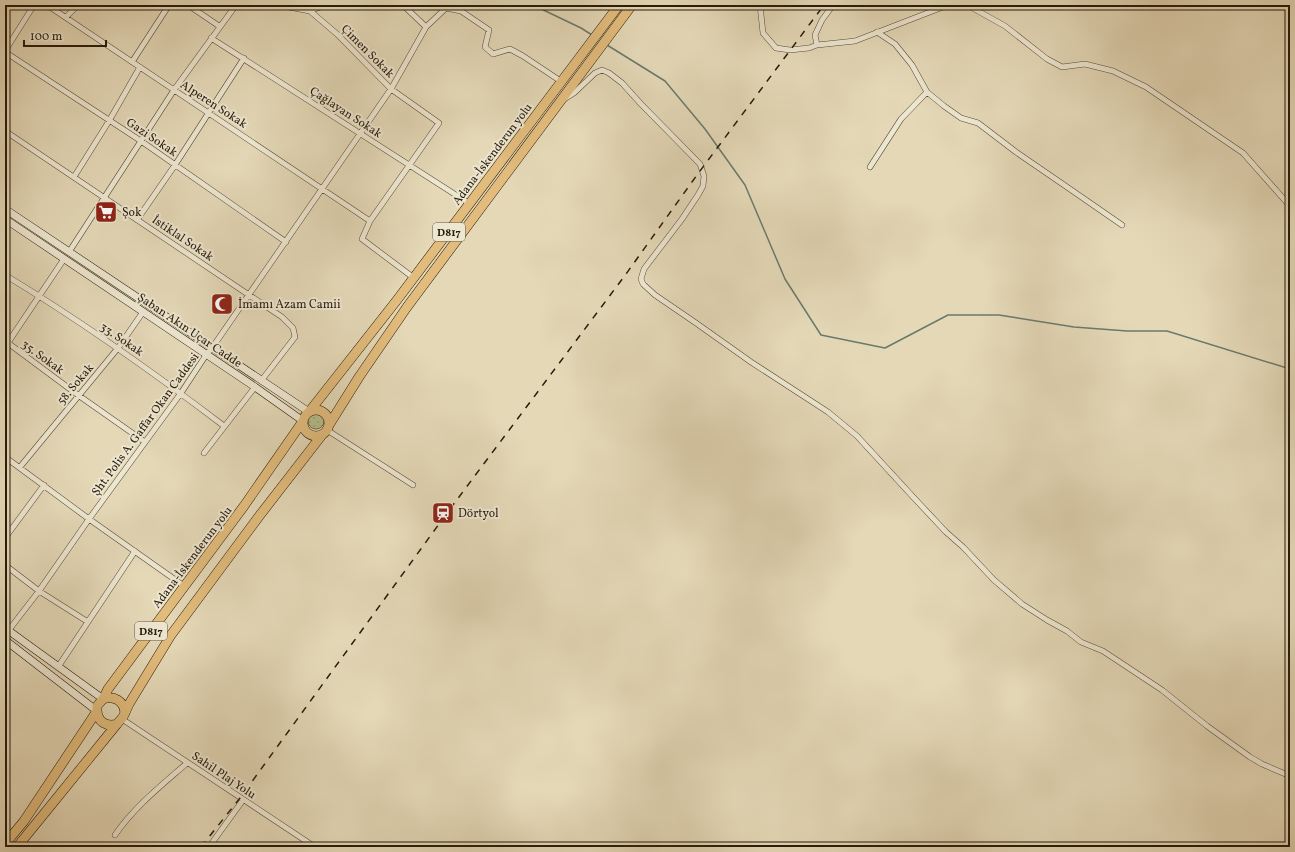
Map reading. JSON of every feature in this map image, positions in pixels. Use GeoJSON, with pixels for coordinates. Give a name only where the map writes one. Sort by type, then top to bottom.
{"type":"FeatureCollection","features":[{"type":"Feature","properties":{"kind":"highway","name":"D817"},"geometry":{"type":"LineString","coordinates":[[17,847],[121,718],[171,635],[260,515],[326,430],[359,377],[407,307],[562,101],[632,5]]}},
{"type":"Feature","properties":{"kind":"highway","name":"Adana-İskenderun yolu"},"geometry":{"type":"LineString","coordinates":[[309,412],[414,278],[618,6]]}},
{"type":"Feature","properties":{"kind":"highway"},"geometry":{"type":"LineString","coordinates":[[317,410],[321,411],[327,417],[326,430],[317,436],[309,434],[303,427],[303,421],[306,415],[309,412],[317,410]]}},
{"type":"Feature","properties":{"kind":"highway","name":"Adana-İskenderun yolu"},"geometry":{"type":"LineString","coordinates":[[5,844],[24,820],[96,711],[97,706],[103,699],[108,689],[244,506],[303,421]]}},
{"type":"Feature","properties":{"kind":"highway"},"geometry":{"type":"LineString","coordinates":[[96,711],[97,716],[103,723],[112,725],[121,718],[123,704],[116,698],[103,699]]}},
{"type":"Feature","properties":{"kind":"main road"},"geometry":{"type":"LineString","coordinates":[[5,209],[309,412]]}},
{"type":"Feature","properties":{"kind":"main road","name":"Şaban Akın Uçar Cadde"},"geometry":{"type":"LineString","coordinates":[[5,219],[255,387],[303,421]]}},
{"type":"Feature","properties":{"kind":"main road"},"geometry":{"type":"LineString","coordinates":[[64,259],[69,252]]}},
{"type":"Feature","properties":{"kind":"main road"},"geometry":{"type":"LineString","coordinates":[[6,631],[103,699]]}},
{"type":"Feature","properties":{"kind":"main road"},"geometry":{"type":"LineString","coordinates":[[5,640],[96,711]]}},
{"type":"Feature","properties":{"kind":"street"},"geometry":{"type":"LineString","coordinates":[[5,52],[34,5]]}},
{"type":"Feature","properties":{"kind":"street","name":"Alperen Sokak"},"geometry":{"type":"LineString","coordinates":[[47,5],[323,188],[370,221]]}},
{"type":"Feature","properties":{"kind":"street"},"geometry":{"type":"LineString","coordinates":[[66,17],[78,5]]}},
{"type":"Feature","properties":{"kind":"street"},"geometry":{"type":"LineString","coordinates":[[132,62],[169,5]]}},
{"type":"Feature","properties":{"kind":"street"},"geometry":{"type":"LineString","coordinates":[[188,5],[219,26]]}},
{"type":"Feature","properties":{"kind":"street"},"geometry":{"type":"LineString","coordinates":[[69,252],[174,90],[219,26],[236,5]]}},
{"type":"Feature","properties":{"kind":"street","name":"Çimen Sokak"},"geometry":{"type":"LineString","coordinates":[[278,5],[310,11],[337,34],[391,89],[439,123],[410,165]]}},
{"type":"Feature","properties":{"kind":"street"},"geometry":{"type":"LineString","coordinates":[[310,11],[325,5]]}},
{"type":"Feature","properties":{"kind":"street"},"geometry":{"type":"LineString","coordinates":[[403,5],[426,27]]}},
{"type":"Feature","properties":{"kind":"street"},"geometry":{"type":"LineString","coordinates":[[760,5],[763,32],[776,48],[790,50],[809,48],[817,45],[855,41],[948,5],[969,6],[1005,26],[1047,59],[1062,67],[1085,64],[1114,71],[1146,87],[1243,153],[1290,206]]}},
{"type":"Feature","properties":{"kind":"street"},"geometry":{"type":"LineString","coordinates":[[817,45],[815,36],[822,20],[833,5]]}},
{"type":"Feature","properties":{"kind":"street","name":"Şht. Polis A. Gaffar Okan Caddesi"},"geometry":{"type":"LineString","coordinates":[[6,631],[39,591],[89,519],[181,393],[286,242],[391,89],[426,27],[446,8],[461,11],[489,30],[485,47],[493,54],[510,49],[562,82]]}},
{"type":"Feature","properties":{"kind":"street"},"geometry":{"type":"LineString","coordinates":[[877,32],[895,44],[912,65],[927,92],[961,118],[978,123],[1016,152],[1122,225]]}},
{"type":"Feature","properties":{"kind":"street","name":"Çağlayan Sokak"},"geometry":{"type":"LineString","coordinates":[[211,38],[470,204]]}},
{"type":"Feature","properties":{"kind":"street","name":"Gazi Sokak"},"geometry":{"type":"LineString","coordinates":[[5,52],[141,141],[286,242]]}},
{"type":"Feature","properties":{"kind":"street"},"geometry":{"type":"LineString","coordinates":[[137,220],[175,165],[244,58]]}},
{"type":"Feature","properties":{"kind":"street"},"geometry":{"type":"LineString","coordinates":[[74,177],[140,68]]}},
{"type":"Feature","properties":{"kind":"street"},"geometry":{"type":"LineString","coordinates":[[562,101],[574,93],[595,73],[602,70],[609,73],[622,83],[700,164],[704,176],[703,186],[692,205],[644,269],[641,279],[646,288],[751,362],[840,421],[861,440],[946,532],[963,547],[994,580],[1022,604],[1041,617],[1067,631],[1081,642],[1103,651],[1162,690],[1207,726],[1250,757],[1290,776]]}},
{"type":"Feature","properties":{"kind":"street"},"geometry":{"type":"LineString","coordinates":[[870,167],[901,119],[927,92]]}},
{"type":"Feature","properties":{"kind":"street","name":"İstiklal Sokak"},"geometry":{"type":"LineString","coordinates":[[5,131],[282,317],[293,328],[295,337],[261,381]]}},
{"type":"Feature","properties":{"kind":"street"},"geometry":{"type":"LineString","coordinates":[[410,165],[370,221],[362,239],[414,278]]}},
{"type":"Feature","properties":{"kind":"street"},"geometry":{"type":"LineString","coordinates":[[6,345],[64,259]]}},
{"type":"Feature","properties":{"kind":"street","name":"33. Sokak"},"geometry":{"type":"LineString","coordinates":[[5,275],[40,296],[118,348],[224,426]]}},
{"type":"Feature","properties":{"kind":"street","name":"58. Sokak"},"geometry":{"type":"LineString","coordinates":[[20,467],[118,348],[143,312]]}},
{"type":"Feature","properties":{"kind":"street","name":"35. Sokak"},"geometry":{"type":"LineString","coordinates":[[6,345],[145,442]]}},
{"type":"Feature","properties":{"kind":"street"},"geometry":{"type":"LineString","coordinates":[[204,453],[255,387]]}},
{"type":"Feature","properties":{"kind":"street"},"geometry":{"type":"LineString","coordinates":[[326,430],[413,485]]}},
{"type":"Feature","properties":{"kind":"street"},"geometry":{"type":"LineString","coordinates":[[5,457],[184,586]]}},
{"type":"Feature","properties":{"kind":"street"},"geometry":{"type":"LineString","coordinates":[[5,538],[44,485]]}},
{"type":"Feature","properties":{"kind":"street"},"geometry":{"type":"LineString","coordinates":[[58,667],[135,551]]}},
{"type":"Feature","properties":{"kind":"street"},"geometry":{"type":"LineString","coordinates":[[5,565],[39,591],[88,622]]}},
{"type":"Feature","properties":{"kind":"street","name":"Sahil Plaj Yolu"},"geometry":{"type":"LineString","coordinates":[[121,718],[315,847]]}},
{"type":"Feature","properties":{"kind":"street"},"geometry":{"type":"LineString","coordinates":[[115,835],[122,824],[153,792],[187,762]]}},
{"type":"Feature","properties":{"kind":"street"},"geometry":{"type":"LineString","coordinates":[[209,847],[243,800]]}},
{"type":"Feature","properties":{"kind":"green space"},"geometry":{"type":"Polygon","coordinates":[[[316,413],[322,415],[324,421],[322,427],[316,429],[310,427],[308,421],[310,415],[316,413]]]}},
{"type":"Feature","properties":{"kind":"waterway"},"geometry":{"type":"LineString","coordinates":[[533,5],[581,28],[592,35]]}},
{"type":"Feature","properties":{"kind":"waterway"},"geometry":{"type":"LineString","coordinates":[[607,45],[665,81],[705,129],[745,185],[785,279],[821,335],[885,348],[948,315],[999,315],[1074,327],[1127,331],[1167,331],[1290,369]]}},
{"type":"Feature","properties":{"kind":"railway"},"geometry":{"type":"LineString","coordinates":[[201,847],[240,798],[447,513],[626,274],[697,175],[824,5]]}},
{"type":"Feature","properties":{"kind":"place","name":"Şok"},"geometry":{"type":"Point","coordinates":[106,212]}},
{"type":"Feature","properties":{"kind":"place","name":"İmamı Azam Camii"},"geometry":{"type":"Point","coordinates":[222,304]}},
{"type":"Feature","properties":{"kind":"place","name":"Dörtyol"},"geometry":{"type":"Point","coordinates":[443,513]}}]}
